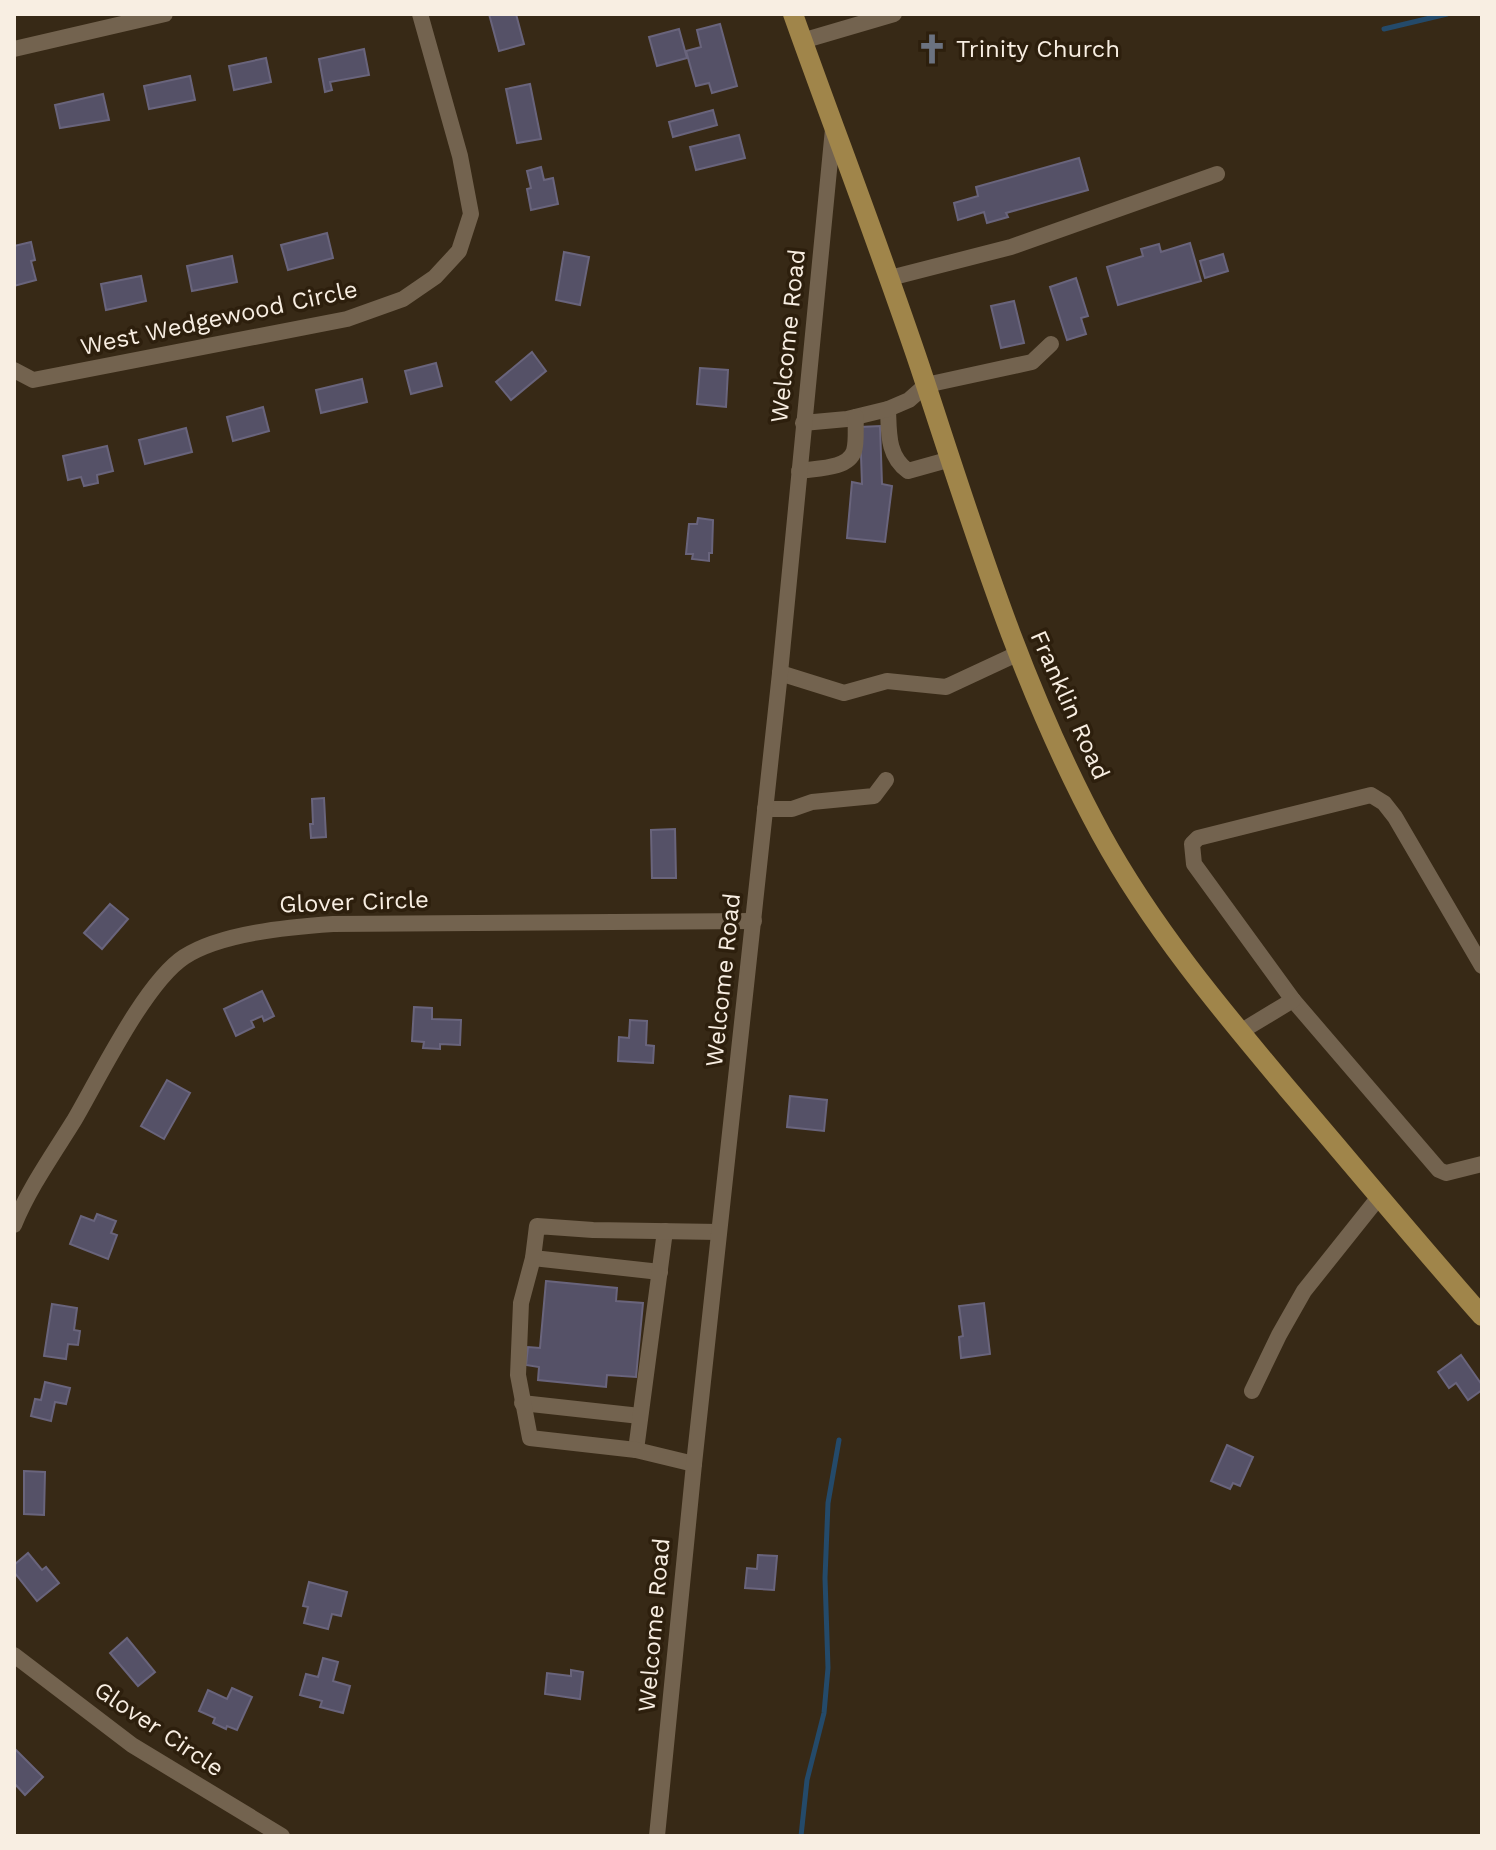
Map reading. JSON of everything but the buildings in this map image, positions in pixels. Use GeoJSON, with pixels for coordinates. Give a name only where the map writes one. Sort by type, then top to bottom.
{"type":"FeatureCollection","features":[{"type":"Feature","properties":{"kind":"main road","name":"Franklin Road"},"geometry":{"type":"LineString","coordinates":[[793,14],[890,278],[1017,654],[1048,729],[1102,836],[1162,933],[1240,1032],[1482,1316]]}},
{"type":"Feature","properties":{"kind":"street"},"geometry":{"type":"LineString","coordinates":[[14,49],[165,14]]}},
{"type":"Feature","properties":{"kind":"street","name":"West Wedgewood Circle"},"geometry":{"type":"LineString","coordinates":[[14,370],[33,380],[347,319],[403,299],[435,277],[459,251],[471,214],[460,156],[420,14]]}},
{"type":"Feature","properties":{"kind":"street"},"geometry":{"type":"LineString","coordinates":[[802,41],[894,14]]}},
{"type":"Feature","properties":{"kind":"street","name":"Welcome Road"},"geometry":{"type":"LineString","coordinates":[[657,1836],[780,673],[833,129]]}},
{"type":"Feature","properties":{"kind":"street"},"geometry":{"type":"LineString","coordinates":[[890,278],[1011,247],[1217,174]]}},
{"type":"Feature","properties":{"kind":"street"},"geometry":{"type":"LineString","coordinates":[[803,423],[856,417],[888,409],[909,400],[926,385],[1032,362],[1051,344]]}},
{"type":"Feature","properties":{"kind":"street"},"geometry":{"type":"LineString","coordinates":[[888,409],[890,442],[898,464],[908,471],[951,459]]}},
{"type":"Feature","properties":{"kind":"street"},"geometry":{"type":"LineString","coordinates":[[799,471],[838,465],[848,460],[854,452],[856,417]]}},
{"type":"Feature","properties":{"kind":"street"},"geometry":{"type":"LineString","coordinates":[[780,673],[844,693],[887,681],[946,687],[1017,654]]}},
{"type":"Feature","properties":{"kind":"street"},"geometry":{"type":"LineString","coordinates":[[765,809],[792,809],[812,802],[874,796],[886,780]]}},
{"type":"Feature","properties":{"kind":"street"},"geometry":{"type":"LineString","coordinates":[[1482,966],[1395,817],[1384,803],[1371,795],[1198,838],[1192,844],[1194,864],[1293,1000],[1439,1170],[1446,1173],[1482,1164]]}},
{"type":"Feature","properties":{"kind":"street","name":"Glover Circle"},"geometry":{"type":"LineString","coordinates":[[14,1225],[159,980],[184,957],[209,946],[270,928],[333,924],[754,921]]}},
{"type":"Feature","properties":{"kind":"street"},"geometry":{"type":"LineString","coordinates":[[1240,1032],[1293,1000]]}},
{"type":"Feature","properties":{"kind":"street"},"geometry":{"type":"LineString","coordinates":[[1252,1391],[1304,1291],[1379,1197]]}},
{"type":"Feature","properties":{"kind":"street"},"geometry":{"type":"LineString","coordinates":[[694,1464],[636,1450],[530,1438],[518,1375],[521,1303],[533,1258],[537,1226],[719,1232]]}},
{"type":"Feature","properties":{"kind":"street"},"geometry":{"type":"LineString","coordinates":[[636,1450],[665,1231]]}},
{"type":"Feature","properties":{"kind":"street"},"geometry":{"type":"LineString","coordinates":[[533,1258],[660,1272]]}},
{"type":"Feature","properties":{"kind":"street"},"geometry":{"type":"LineString","coordinates":[[522,1403],[640,1416]]}},
{"type":"Feature","properties":{"kind":"street","name":"Glover Circle"},"geometry":{"type":"LineString","coordinates":[[14,1655],[132,1745],[282,1836]]}},
{"type":"Feature","properties":{"kind":"waterway"},"geometry":{"type":"LineString","coordinates":[[1384,29],[1447,14]]}},
{"type":"Feature","properties":{"kind":"waterway"},"geometry":{"type":"LineString","coordinates":[[801,1836],[807,1780],[824,1713],[828,1668],[825,1578],[828,1503],[839,1440]]}},
{"type":"Feature","properties":{"kind":"place","name":"Trinity Church"},"geometry":{"type":"Point","coordinates":[932,49]}}]}
